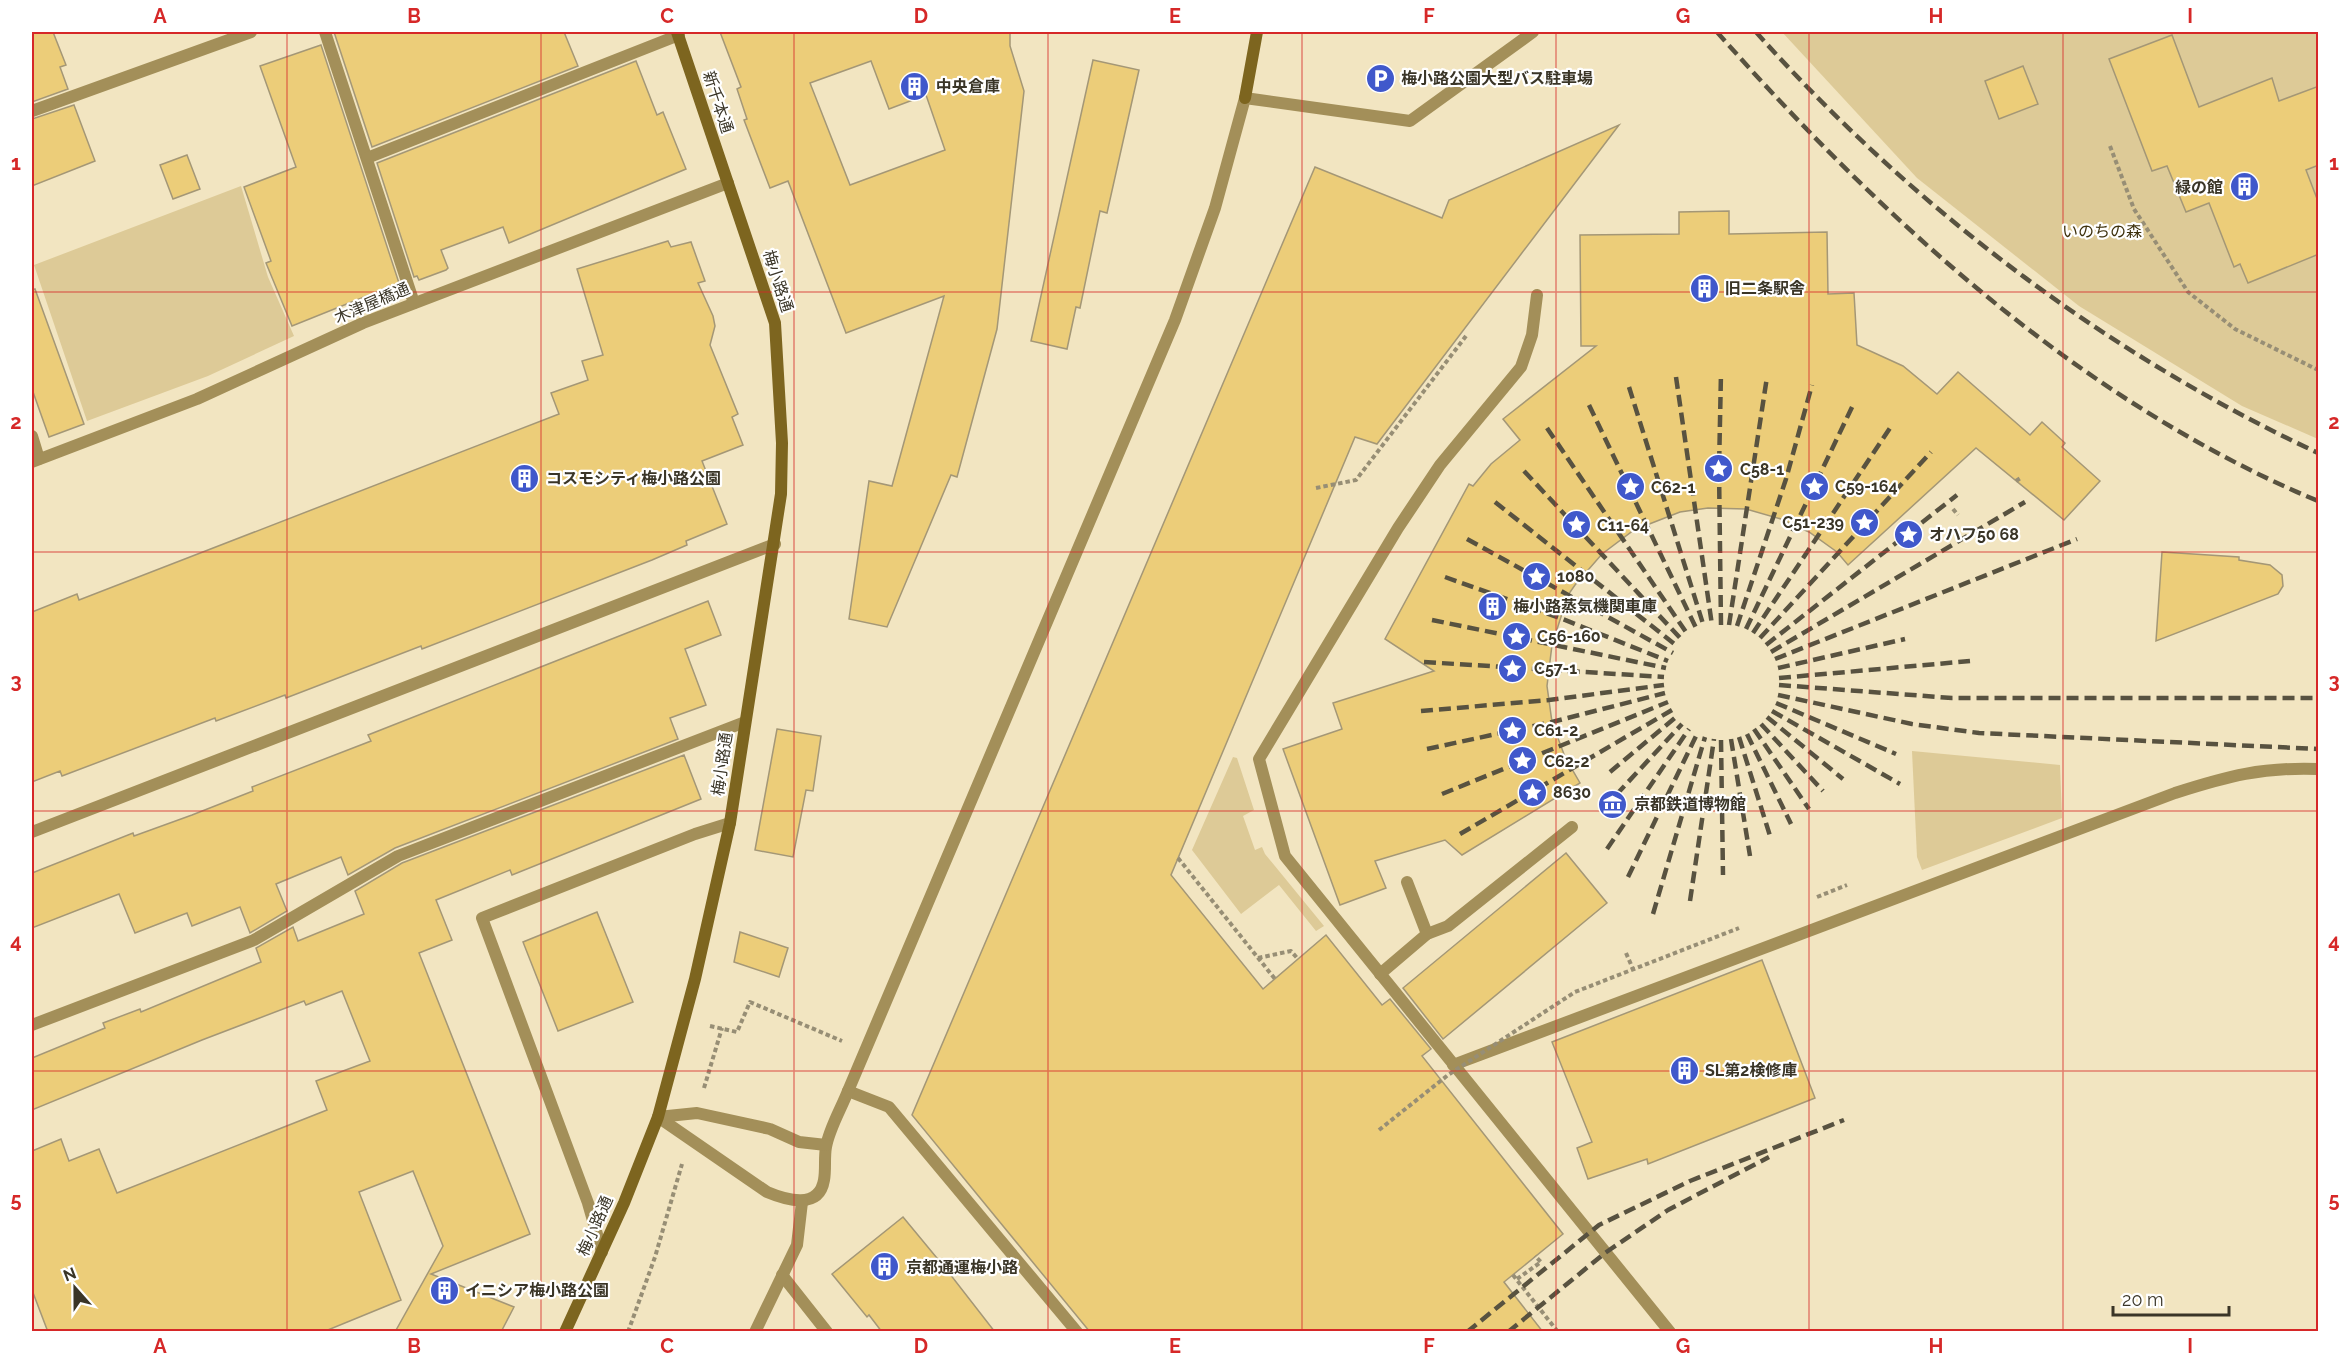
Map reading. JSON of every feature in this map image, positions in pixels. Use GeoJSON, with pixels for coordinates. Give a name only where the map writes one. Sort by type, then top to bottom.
{"type":"FeatureCollection","features":[{"type":"Feature","properties":{"kind":"street"},"geometry":{"type":"LineString","coordinates":[[32,111],[251,32]]}},
{"type":"Feature","properties":{"kind":"street"},"geometry":{"type":"LineString","coordinates":[[325,32],[414,303]]}},
{"type":"Feature","properties":{"kind":"street"},"geometry":{"type":"LineString","coordinates":[[658,1117],[767,1192],[784,1199],[802,1202],[818,1193],[824,1181],[826,1145],[848,1091],[1175,320],[1215,208],[1245,98],[1257,32]]}},
{"type":"Feature","properties":{"kind":"street"},"geometry":{"type":"LineString","coordinates":[[1245,98],[1410,121],[1533,32]]}},
{"type":"Feature","properties":{"kind":"street"},"geometry":{"type":"LineString","coordinates":[[367,158],[678,33]]}},
{"type":"Feature","properties":{"kind":"street","name":"新千本通"},"geometry":{"type":"LineString","coordinates":[[678,33],[728,183]]}},
{"type":"Feature","properties":{"kind":"street","name":"木津屋橋通"},"geometry":{"type":"LineString","coordinates":[[35,460],[197,399],[414,303],[728,183]]}},
{"type":"Feature","properties":{"kind":"street","name":"梅小路通"},"geometry":{"type":"LineString","coordinates":[[565,1332],[602,1252],[658,1117],[708,925],[730,824],[775,544],[781,495],[782,443],[775,322],[728,183]]}},
{"type":"Feature","properties":{"kind":"street"},"geometry":{"type":"LineString","coordinates":[[1537,296],[1532,335],[1521,367],[1440,465],[1410,510],[1259,759],[1285,856],[1670,1332]]}},
{"type":"Feature","properties":{"kind":"street"},"geometry":{"type":"LineString","coordinates":[[32,436],[35,460]]}},
{"type":"Feature","properties":{"kind":"street"},"geometry":{"type":"LineString","coordinates":[[32,832],[775,544]]}},
{"type":"Feature","properties":{"kind":"street"},"geometry":{"type":"LineString","coordinates":[[32,1025],[254,940],[398,856],[745,722]]}},
{"type":"Feature","properties":{"kind":"street"},"geometry":{"type":"LineString","coordinates":[[1453,1065],[2175,793],[2238,773],[2287,768],[2319,769]]}},
{"type":"Feature","properties":{"kind":"street"},"geometry":{"type":"LineString","coordinates":[[602,1252],[588,1203],[482,918],[695,834],[730,824]]}},
{"type":"Feature","properties":{"kind":"street"},"geometry":{"type":"LineString","coordinates":[[1380,974],[1427,934],[1448,926],[1572,827]]}},
{"type":"Feature","properties":{"kind":"street"},"geometry":{"type":"LineString","coordinates":[[1407,882],[1427,934]]}},
{"type":"Feature","properties":{"kind":"street"},"geometry":{"type":"LineString","coordinates":[[848,1091],[889,1107],[1077,1332]]}},
{"type":"Feature","properties":{"kind":"street"},"geometry":{"type":"LineString","coordinates":[[658,1117],[697,1113],[770,1129],[799,1142],[826,1145]]}},
{"type":"Feature","properties":{"kind":"street"},"geometry":{"type":"LineString","coordinates":[[755,1332],[797,1245],[802,1202]]}},
{"type":"Feature","properties":{"kind":"street"},"geometry":{"type":"LineString","coordinates":[[782,1275],[827,1332]]}},
{"type":"Feature","properties":{"kind":"path"},"geometry":{"type":"LineString","coordinates":[[2110,146],[2134,209],[2188,292],[2235,329],[2319,370]]}},
{"type":"Feature","properties":{"kind":"path"},"geometry":{"type":"LineString","coordinates":[[1316,488],[1356,480],[1466,336]]}},
{"type":"Feature","properties":{"kind":"path"},"geometry":{"type":"LineString","coordinates":[[2016,481],[2022,477]]}},
{"type":"Feature","properties":{"kind":"path"},"geometry":{"type":"LineString","coordinates":[[1953,509],[1958,515]]}},
{"type":"Feature","properties":{"kind":"path"},"geometry":{"type":"LineString","coordinates":[[1178,858],[1275,979]]}},
{"type":"Feature","properties":{"kind":"path"},"geometry":{"type":"LineString","coordinates":[[1379,1130],[1448,1075],[1575,992],[1739,928]]}},
{"type":"Feature","properties":{"kind":"path"},"geometry":{"type":"LineString","coordinates":[[1258,958],[1291,951],[1298,959]]}},
{"type":"Feature","properties":{"kind":"path"},"geometry":{"type":"LineString","coordinates":[[1631,961],[1626,953],[1633,970]]}},
{"type":"Feature","properties":{"kind":"path"},"geometry":{"type":"LineString","coordinates":[[703,1024],[737,1032],[750,1002],[844,1042]]}},
{"type":"Feature","properties":{"kind":"path"},"geometry":{"type":"LineString","coordinates":[[697,1113],[722,1028]]}},
{"type":"Feature","properties":{"kind":"path"},"geometry":{"type":"LineString","coordinates":[[628,1332],[654,1257],[690,1139]]}},
{"type":"Feature","properties":{"kind":"path"},"geometry":{"type":"LineString","coordinates":[[1517,1279],[1540,1262],[1535,1256]]}},
{"type":"Feature","properties":{"kind":"path"},"geometry":{"type":"LineString","coordinates":[[1513,1275],[1558,1332]]}},
{"type":"Feature","properties":{"kind":"green space","name":"いのちの森"},"geometry":{"type":"Polygon","coordinates":[[[1782,32],[2318,32],[2318,439],[2242,406],[2079,306],[1917,178],[1782,32]]]}},
{"type":"Feature","properties":{"kind":"green space"},"geometry":{"type":"Polygon","coordinates":[[[241,186],[268,277],[294,336],[208,376],[87,421],[34,265],[241,186]]]}},
{"type":"Feature","properties":{"kind":"green space"},"geometry":{"type":"Polygon","coordinates":[[[1912,751],[2060,765],[2062,818],[1922,870],[1917,857],[1912,751]]]}},
{"type":"Feature","properties":{"kind":"green space"},"geometry":{"type":"Polygon","coordinates":[[[1233,757],[1237,758],[1254,810],[1243,816],[1255,850],[1262,847],[1265,854],[1324,926],[1316,931],[1279,885],[1241,914],[1192,850],[1233,757]]]}},
{"type":"Feature","properties":{"kind":"building"},"geometry":{"type":"Polygon","coordinates":[[[32,32],[53,32],[66,65],[60,67],[68,89],[32,102],[32,32]]]}},
{"type":"Feature","properties":{"kind":"building"},"geometry":{"type":"Polygon","coordinates":[[[334,32],[564,32],[578,66],[372,147],[334,32]]]}},
{"type":"Feature","properties":{"kind":"building"},"geometry":{"type":"Polygon","coordinates":[[[720,32],[1010,32],[1010,46],[1024,91],[997,329],[957,477],[951,475],[887,627],[849,619],[869,481],[892,486],[944,296],[846,333],[788,181],[770,188],[744,120],[747,119],[737,89],[741,87],[720,32]],[[871,61],[810,83],[850,185],[945,150],[926,95],[889,109],[871,61]]]}},
{"type":"Feature","properties":{"kind":"building","name":"緑の館"},"geometry":{"type":"Polygon","coordinates":[[[2172,35],[2199,107],[2272,78],[2279,101],[2319,86],[2319,165],[2306,170],[2319,204],[2319,254],[2248,283],[2240,264],[2234,267],[2209,203],[2186,212],[2167,166],[2152,171],[2109,59],[2172,35]]]}},
{"type":"Feature","properties":{"kind":"building"},"geometry":{"type":"Polygon","coordinates":[[[321,45],[399,283],[292,326],[266,263],[271,261],[244,187],[296,167],[260,66],[321,45]]]}},
{"type":"Feature","properties":{"kind":"building"},"geometry":{"type":"Polygon","coordinates":[[[1093,60],[1139,70],[1107,213],[1100,211],[1080,308],[1076,307],[1067,349],[1031,341],[1093,60]]]}},
{"type":"Feature","properties":{"kind":"building"},"geometry":{"type":"Polygon","coordinates":[[[636,61],[657,115],[663,112],[686,169],[509,243],[503,227],[441,250],[448,268],[446,270],[419,280],[417,276],[414,277],[377,163],[636,61]]]}},
{"type":"Feature","properties":{"kind":"building"},"geometry":{"type":"Polygon","coordinates":[[[2023,66],[2038,104],[1999,119],[1985,81],[2023,66]]]}},
{"type":"Feature","properties":{"kind":"building"},"geometry":{"type":"Polygon","coordinates":[[[74,105],[95,161],[32,186],[32,119],[74,105]]]}},
{"type":"Feature","properties":{"kind":"building"},"geometry":{"type":"Polygon","coordinates":[[[1619,125],[1377,444],[1355,437],[1171,875],[1263,989],[1326,935],[1382,1005],[1390,999],[1431,1049],[1422,1056],[1563,1234],[1504,1282],[1543,1332],[1090,1332],[912,1115],[1315,167],[1442,218],[1449,200],[1619,125]]]}},
{"type":"Feature","properties":{"kind":"building"},"geometry":{"type":"Polygon","coordinates":[[[187,155],[200,189],[173,199],[160,165],[187,155]]]}},
{"type":"Feature","properties":{"kind":"building","name":"梅小路蒸気機関車庫"},"geometry":{"type":"Polygon","coordinates":[[[1729,211],[1729,234],[1827,232],[1828,294],[1854,293],[1857,345],[1903,366],[1937,394],[1958,372],[2030,435],[2042,422],[2065,443],[2062,447],[2100,481],[2064,520],[1976,448],[1848,565],[1837,552],[1809,532],[1781,519],[1746,509],[1708,508],[1680,512],[1634,530],[1602,554],[1575,585],[1568,595],[1552,645],[1547,686],[1552,722],[1565,757],[1580,783],[1462,855],[1445,840],[1375,861],[1386,888],[1340,905],[1283,749],[1342,729],[1333,703],[1434,671],[1385,639],[1469,484],[1473,486],[1491,464],[1520,440],[1503,419],[1596,346],[1581,346],[1580,235],[1679,234],[1679,212],[1729,211]]]}},
{"type":"Feature","properties":{"kind":"building","name":"コスモシティ梅小路公園"},"geometry":{"type":"Polygon","coordinates":[[[668,241],[671,247],[691,242],[705,281],[698,283],[713,316],[715,326],[710,345],[738,414],[732,417],[743,445],[702,461],[727,524],[686,541],[687,545],[652,560],[422,649],[421,646],[286,698],[285,695],[216,721],[215,718],[62,776],[60,771],[32,782],[32,612],[77,594],[79,600],[559,414],[551,393],[588,380],[582,361],[603,355],[577,269],[668,241]]]}},
{"type":"Feature","properties":{"kind":"building"},"geometry":{"type":"Polygon","coordinates":[[[35,289],[84,424],[49,437],[32,389],[32,290],[35,289]]]}},
{"type":"Feature","properties":{"kind":"building"},"geometry":{"type":"Polygon","coordinates":[[[2162,552],[2239,557],[2239,560],[2270,565],[2282,575],[2283,586],[2278,594],[2156,641],[2162,552]]]}},
{"type":"Feature","properties":{"kind":"building"},"geometry":{"type":"Polygon","coordinates":[[[708,601],[721,635],[685,649],[706,705],[670,718],[678,739],[395,848],[348,875],[341,857],[276,884],[287,911],[250,933],[240,907],[192,926],[187,913],[135,933],[119,894],[32,928],[32,873],[133,833],[134,836],[253,791],[252,787],[371,741],[368,735],[708,601]]]}},
{"type":"Feature","properties":{"kind":"building"},"geometry":{"type":"Polygon","coordinates":[[[777,729],[821,736],[813,791],[806,790],[793,857],[755,850],[777,729]]]}},
{"type":"Feature","properties":{"kind":"building"},"geometry":{"type":"Polygon","coordinates":[[[684,755],[701,799],[512,875],[510,870],[436,900],[452,940],[419,953],[530,1234],[431,1274],[514,1307],[501,1332],[395,1332],[443,1246],[413,1171],[359,1192],[401,1300],[323,1332],[48,1332],[32,1290],[32,1151],[61,1139],[69,1161],[99,1149],[117,1193],[327,1110],[316,1081],[370,1061],[342,991],[306,1005],[304,1001],[202,1040],[32,1110],[32,1058],[105,1028],[103,1023],[140,1009],[141,1012],[261,962],[256,948],[293,927],[298,941],[364,914],[355,891],[402,863],[684,755]]]}},
{"type":"Feature","properties":{"kind":"building"},"geometry":{"type":"Polygon","coordinates":[[[1566,853],[1607,903],[1443,1039],[1403,988],[1566,853]]]}},
{"type":"Feature","properties":{"kind":"building"},"geometry":{"type":"Polygon","coordinates":[[[597,912],[633,1002],[558,1031],[523,942],[597,912]]]}},
{"type":"Feature","properties":{"kind":"building"},"geometry":{"type":"Polygon","coordinates":[[[740,932],[788,948],[779,977],[734,962],[740,932]]]}},
{"type":"Feature","properties":{"kind":"building","name":"SL第2検修庫"},"geometry":{"type":"Polygon","coordinates":[[[1762,960],[1815,1098],[1648,1164],[1647,1159],[1588,1179],[1577,1148],[1592,1142],[1552,1042],[1762,960]]]}},
{"type":"Feature","properties":{"kind":"building"},"geometry":{"type":"Polygon","coordinates":[[[903,1217],[995,1332],[882,1332],[832,1274],[903,1217]]]}},
{"type":"Feature","properties":{"kind":"railway"},"geometry":{"type":"LineString","coordinates":[[1717,32],[1848,171],[1919,238],[1992,301],[2069,359],[2148,413],[2232,460],[2318,501]]}},
{"type":"Feature","properties":{"kind":"railway"},"geometry":{"type":"LineString","coordinates":[[1756,32],[1816,96],[1879,157],[1946,216],[2016,271],[2088,322],[2163,370],[2239,414],[2318,453]]}},
{"type":"Feature","properties":{"kind":"railway"},"geometry":{"type":"LineString","coordinates":[[1721,373],[1719,469],[1721,625]]}},
{"type":"Feature","properties":{"kind":"railway"},"geometry":{"type":"LineString","coordinates":[[1676,377],[1712,625]]}},
{"type":"Feature","properties":{"kind":"railway"},"geometry":{"type":"LineString","coordinates":[[1729,625],[1767,377]]}},
{"type":"Feature","properties":{"kind":"railway"},"geometry":{"type":"LineString","coordinates":[[1737,626],[1786,479],[1812,385]]}},
{"type":"Feature","properties":{"kind":"railway"},"geometry":{"type":"LineString","coordinates":[[1629,387],[1704,627]]}},
{"type":"Feature","properties":{"kind":"railway"},"geometry":{"type":"LineString","coordinates":[[1746,629],[1854,403]]}},
{"type":"Feature","properties":{"kind":"railway"},"geometry":{"type":"LineString","coordinates":[[1589,405],[1697,630]]}},
{"type":"Feature","properties":{"kind":"railway"},"geometry":{"type":"LineString","coordinates":[[1753,633],[1892,425]]}},
{"type":"Feature","properties":{"kind":"railway"},"geometry":{"type":"LineString","coordinates":[[1547,428],[1688,635]]}},
{"type":"Feature","properties":{"kind":"railway"},"geometry":{"type":"LineString","coordinates":[[1760,638],[1931,452]]}},
{"type":"Feature","properties":{"kind":"railway"},"geometry":{"type":"LineString","coordinates":[[1524,471],[1682,640]]}},
{"type":"Feature","properties":{"kind":"railway"},"geometry":{"type":"LineString","coordinates":[[1766,645],[1957,495]]}},
{"type":"Feature","properties":{"kind":"railway"},"geometry":{"type":"LineString","coordinates":[[1495,502],[1677,646]]}},
{"type":"Feature","properties":{"kind":"railway"},"geometry":{"type":"LineString","coordinates":[[1771,652],[2025,502]]}},
{"type":"Feature","properties":{"kind":"railway"},"geometry":{"type":"LineString","coordinates":[[1467,539],[1673,653]]}},
{"type":"Feature","properties":{"kind":"railway"},"geometry":{"type":"LineString","coordinates":[[1775,659],[2077,539]]}},
{"type":"Feature","properties":{"kind":"railway"},"geometry":{"type":"LineString","coordinates":[[1445,577],[1560,618],[1668,661]]}},
{"type":"Feature","properties":{"kind":"railway"},"geometry":{"type":"LineString","coordinates":[[1432,620],[1666,668]]}},
{"type":"Feature","properties":{"kind":"railway"},"geometry":{"type":"LineString","coordinates":[[1778,668],[1905,639]]}},
{"type":"Feature","properties":{"kind":"railway"},"geometry":{"type":"LineString","coordinates":[[1779,678],[1970,661]]}},
{"type":"Feature","properties":{"kind":"railway"},"geometry":{"type":"LineString","coordinates":[[1424,662],[1664,677]]}},
{"type":"Feature","properties":{"kind":"railway"},"geometry":{"type":"LineString","coordinates":[[1421,711],[1549,700],[1664,685]]}},
{"type":"Feature","properties":{"kind":"railway"},"geometry":{"type":"LineString","coordinates":[[1779,685],[1952,698],[2318,698]]}},
{"type":"Feature","properties":{"kind":"railway"},"geometry":{"type":"LineString","coordinates":[[1427,749],[1552,722],[1665,693]]}},
{"type":"Feature","properties":{"kind":"railway"},"geometry":{"type":"LineString","coordinates":[[1778,695],[1912,724],[1979,733],[2318,749]]}},
{"type":"Feature","properties":{"kind":"railway"},"geometry":{"type":"LineString","coordinates":[[1442,794],[1668,702]]}},
{"type":"Feature","properties":{"kind":"railway"},"geometry":{"type":"LineString","coordinates":[[1776,703],[1896,754]]}},
{"type":"Feature","properties":{"kind":"railway"},"geometry":{"type":"LineString","coordinates":[[1460,834],[1672,710]]}},
{"type":"Feature","properties":{"kind":"railway"},"geometry":{"type":"LineString","coordinates":[[1772,711],[1900,784]]}},
{"type":"Feature","properties":{"kind":"railway"},"geometry":{"type":"LineString","coordinates":[[1610,772],[1676,717]]}},
{"type":"Feature","properties":{"kind":"railway"},"geometry":{"type":"LineString","coordinates":[[1767,717],[1843,779]]}},
{"type":"Feature","properties":{"kind":"railway"},"geometry":{"type":"LineString","coordinates":[[1604,808],[1682,724]]}},
{"type":"Feature","properties":{"kind":"railway"},"geometry":{"type":"LineString","coordinates":[[1761,724],[1823,791]]}},
{"type":"Feature","properties":{"kind":"railway"},"geometry":{"type":"LineString","coordinates":[[1607,849],[1689,729]]}},
{"type":"Feature","properties":{"kind":"railway"},"geometry":{"type":"LineString","coordinates":[[1754,729],[1809,809]]}},
{"type":"Feature","properties":{"kind":"railway"},"geometry":{"type":"LineString","coordinates":[[1628,877],[1697,734]]}},
{"type":"Feature","properties":{"kind":"railway"},"geometry":{"type":"LineString","coordinates":[[1747,734],[1791,824]]}},
{"type":"Feature","properties":{"kind":"railway"},"geometry":{"type":"LineString","coordinates":[[1653,914],[1705,737]]}},
{"type":"Feature","properties":{"kind":"railway"},"geometry":{"type":"LineString","coordinates":[[1739,737],[1771,839]]}},
{"type":"Feature","properties":{"kind":"railway"},"geometry":{"type":"LineString","coordinates":[[1690,901],[1714,739]]}},
{"type":"Feature","properties":{"kind":"railway"},"geometry":{"type":"LineString","coordinates":[[1731,739],[1750,856]]}},
{"type":"Feature","properties":{"kind":"railway"},"geometry":{"type":"LineString","coordinates":[[1721,740],[1723,875]]}},
{"type":"Feature","properties":{"kind":"railway"},"geometry":{"type":"LineString","coordinates":[[1467,1332],[1599,1225],[1690,1181],[1844,1120]]}},
{"type":"Feature","properties":{"kind":"railway"},"geometry":{"type":"LineString","coordinates":[[1508,1332],[1605,1253],[1668,1210],[1769,1157]]}},
{"type":"Feature","properties":{"kind":"place","name":"梅小路公園大型バス駐車場"},"geometry":{"type":"Point","coordinates":[1380,78]}},
{"type":"Feature","properties":{"kind":"place","name":"中央倉庫"},"geometry":{"type":"Point","coordinates":[915,86]}},
{"type":"Feature","properties":{"kind":"place","name":"緑の館"},"geometry":{"type":"Point","coordinates":[2244,187]}},
{"type":"Feature","properties":{"kind":"place","name":"旧二条駅舎"},"geometry":{"type":"Point","coordinates":[1704,288]}},
{"type":"Feature","properties":{"kind":"place","name":"C58-1"},"geometry":{"type":"Point","coordinates":[1719,469]}},
{"type":"Feature","properties":{"kind":"place","name":"コスモシティ梅小路公園"},"geometry":{"type":"Point","coordinates":[525,478]}},
{"type":"Feature","properties":{"kind":"place","name":"C59-164"},"geometry":{"type":"Point","coordinates":[1814,486]}},
{"type":"Feature","properties":{"kind":"place","name":"C62-1"},"geometry":{"type":"Point","coordinates":[1630,487]}},
{"type":"Feature","properties":{"kind":"place","name":"C51-239"},"geometry":{"type":"Point","coordinates":[1865,522]}},
{"type":"Feature","properties":{"kind":"place","name":"C11-64"},"geometry":{"type":"Point","coordinates":[1576,525]}},
{"type":"Feature","properties":{"kind":"place","name":"オハフ50 68"},"geometry":{"type":"Point","coordinates":[1908,534]}},
{"type":"Feature","properties":{"kind":"place","name":"1080"},"geometry":{"type":"Point","coordinates":[1536,576]}},
{"type":"Feature","properties":{"kind":"place","name":"梅小路蒸気機関車庫"},"geometry":{"type":"Point","coordinates":[1492,606]}},
{"type":"Feature","properties":{"kind":"place","name":"C56-160"},"geometry":{"type":"Point","coordinates":[1516,636]}},
{"type":"Feature","properties":{"kind":"place","name":"C57-1"},"geometry":{"type":"Point","coordinates":[1513,668]}},
{"type":"Feature","properties":{"kind":"place","name":"C61-2"},"geometry":{"type":"Point","coordinates":[1513,730]}},
{"type":"Feature","properties":{"kind":"place","name":"C62-2"},"geometry":{"type":"Point","coordinates":[1523,761]}},
{"type":"Feature","properties":{"kind":"place","name":"8630"},"geometry":{"type":"Point","coordinates":[1532,792]}},
{"type":"Feature","properties":{"kind":"place","name":"京都鉄道博物館"},"geometry":{"type":"Point","coordinates":[1613,804]}},
{"type":"Feature","properties":{"kind":"place","name":"SL第2検修庫"},"geometry":{"type":"Point","coordinates":[1684,1070]}},
{"type":"Feature","properties":{"kind":"place","name":"京都通運梅小路"},"geometry":{"type":"Point","coordinates":[885,1267]}},
{"type":"Feature","properties":{"kind":"place","name":"イニシア梅小路公園"},"geometry":{"type":"Point","coordinates":[444,1290]}}]}
